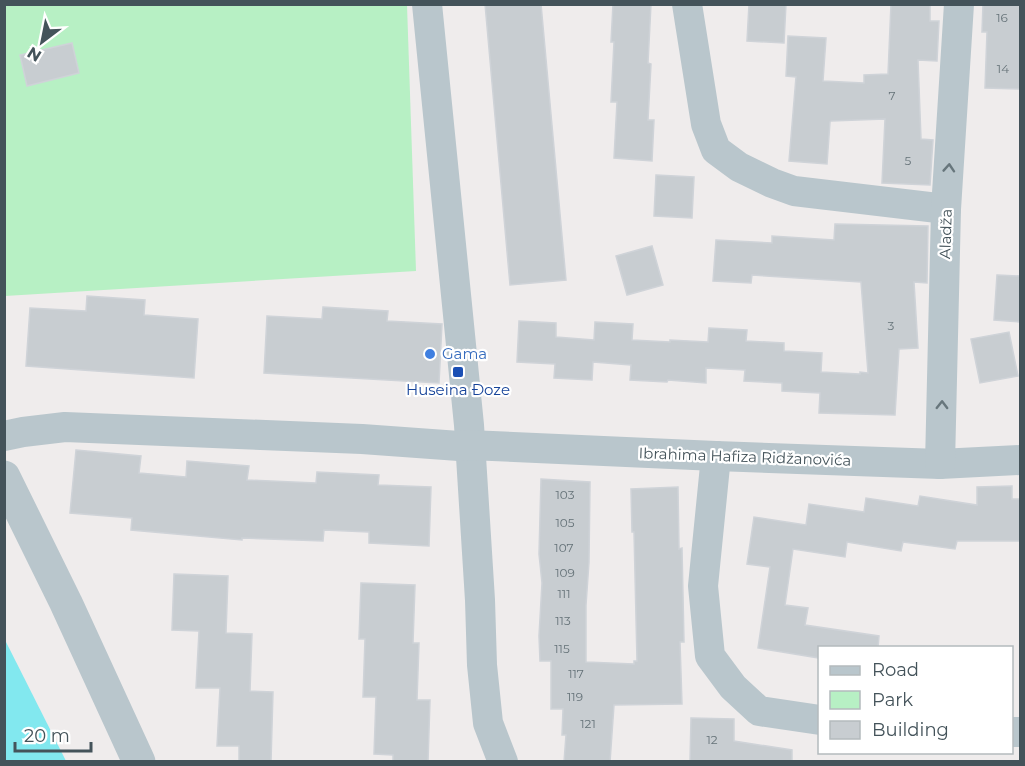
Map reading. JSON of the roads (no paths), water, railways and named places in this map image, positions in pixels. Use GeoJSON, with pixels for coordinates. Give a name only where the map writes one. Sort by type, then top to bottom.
{"type":"FeatureCollection","features":[{"type":"Feature","properties":{"kind":"street"},"geometry":{"type":"LineString","coordinates":[[427,4],[466,401],[480,600],[482,665],[488,723],[503,762]]}},
{"type":"Feature","properties":{"kind":"street"},"geometry":{"type":"LineString","coordinates":[[687,4],[706,124],[716,150],[739,167],[794,191],[946,208]]}},
{"type":"Feature","properties":{"kind":"street","name":"Aladža"},"geometry":{"type":"LineString","coordinates":[[940,464],[946,208],[959,4]]}},
{"type":"Feature","properties":{"kind":"street"},"geometry":{"type":"LineString","coordinates":[[4,436],[65,427],[469,445]]}},
{"type":"Feature","properties":{"kind":"street","name":"Ibrahima Hafiza Ridžanovića"},"geometry":{"type":"LineString","coordinates":[[469,445],[940,464],[1020,460]]}},
{"type":"Feature","properties":{"kind":"street"},"geometry":{"type":"LineString","coordinates":[[716,456],[704,586],[710,656],[733,687],[759,711],[818,720]]}},
{"type":"Feature","properties":{"kind":"street"},"geometry":{"type":"LineString","coordinates":[[4,477],[61,593],[138,762]]}},
{"type":"Feature","properties":{"kind":"water"},"geometry":{"type":"Polygon","coordinates":[[[5,640],[66,761],[5,761],[5,640]]]}},
{"type":"Feature","properties":{"kind":"place","name":"Gama"},"geometry":{"type":"Point","coordinates":[430,354]}},
{"type":"Feature","properties":{"kind":"place","name":"Huseina Đoze"},"geometry":{"type":"Point","coordinates":[458,372]}}]}
